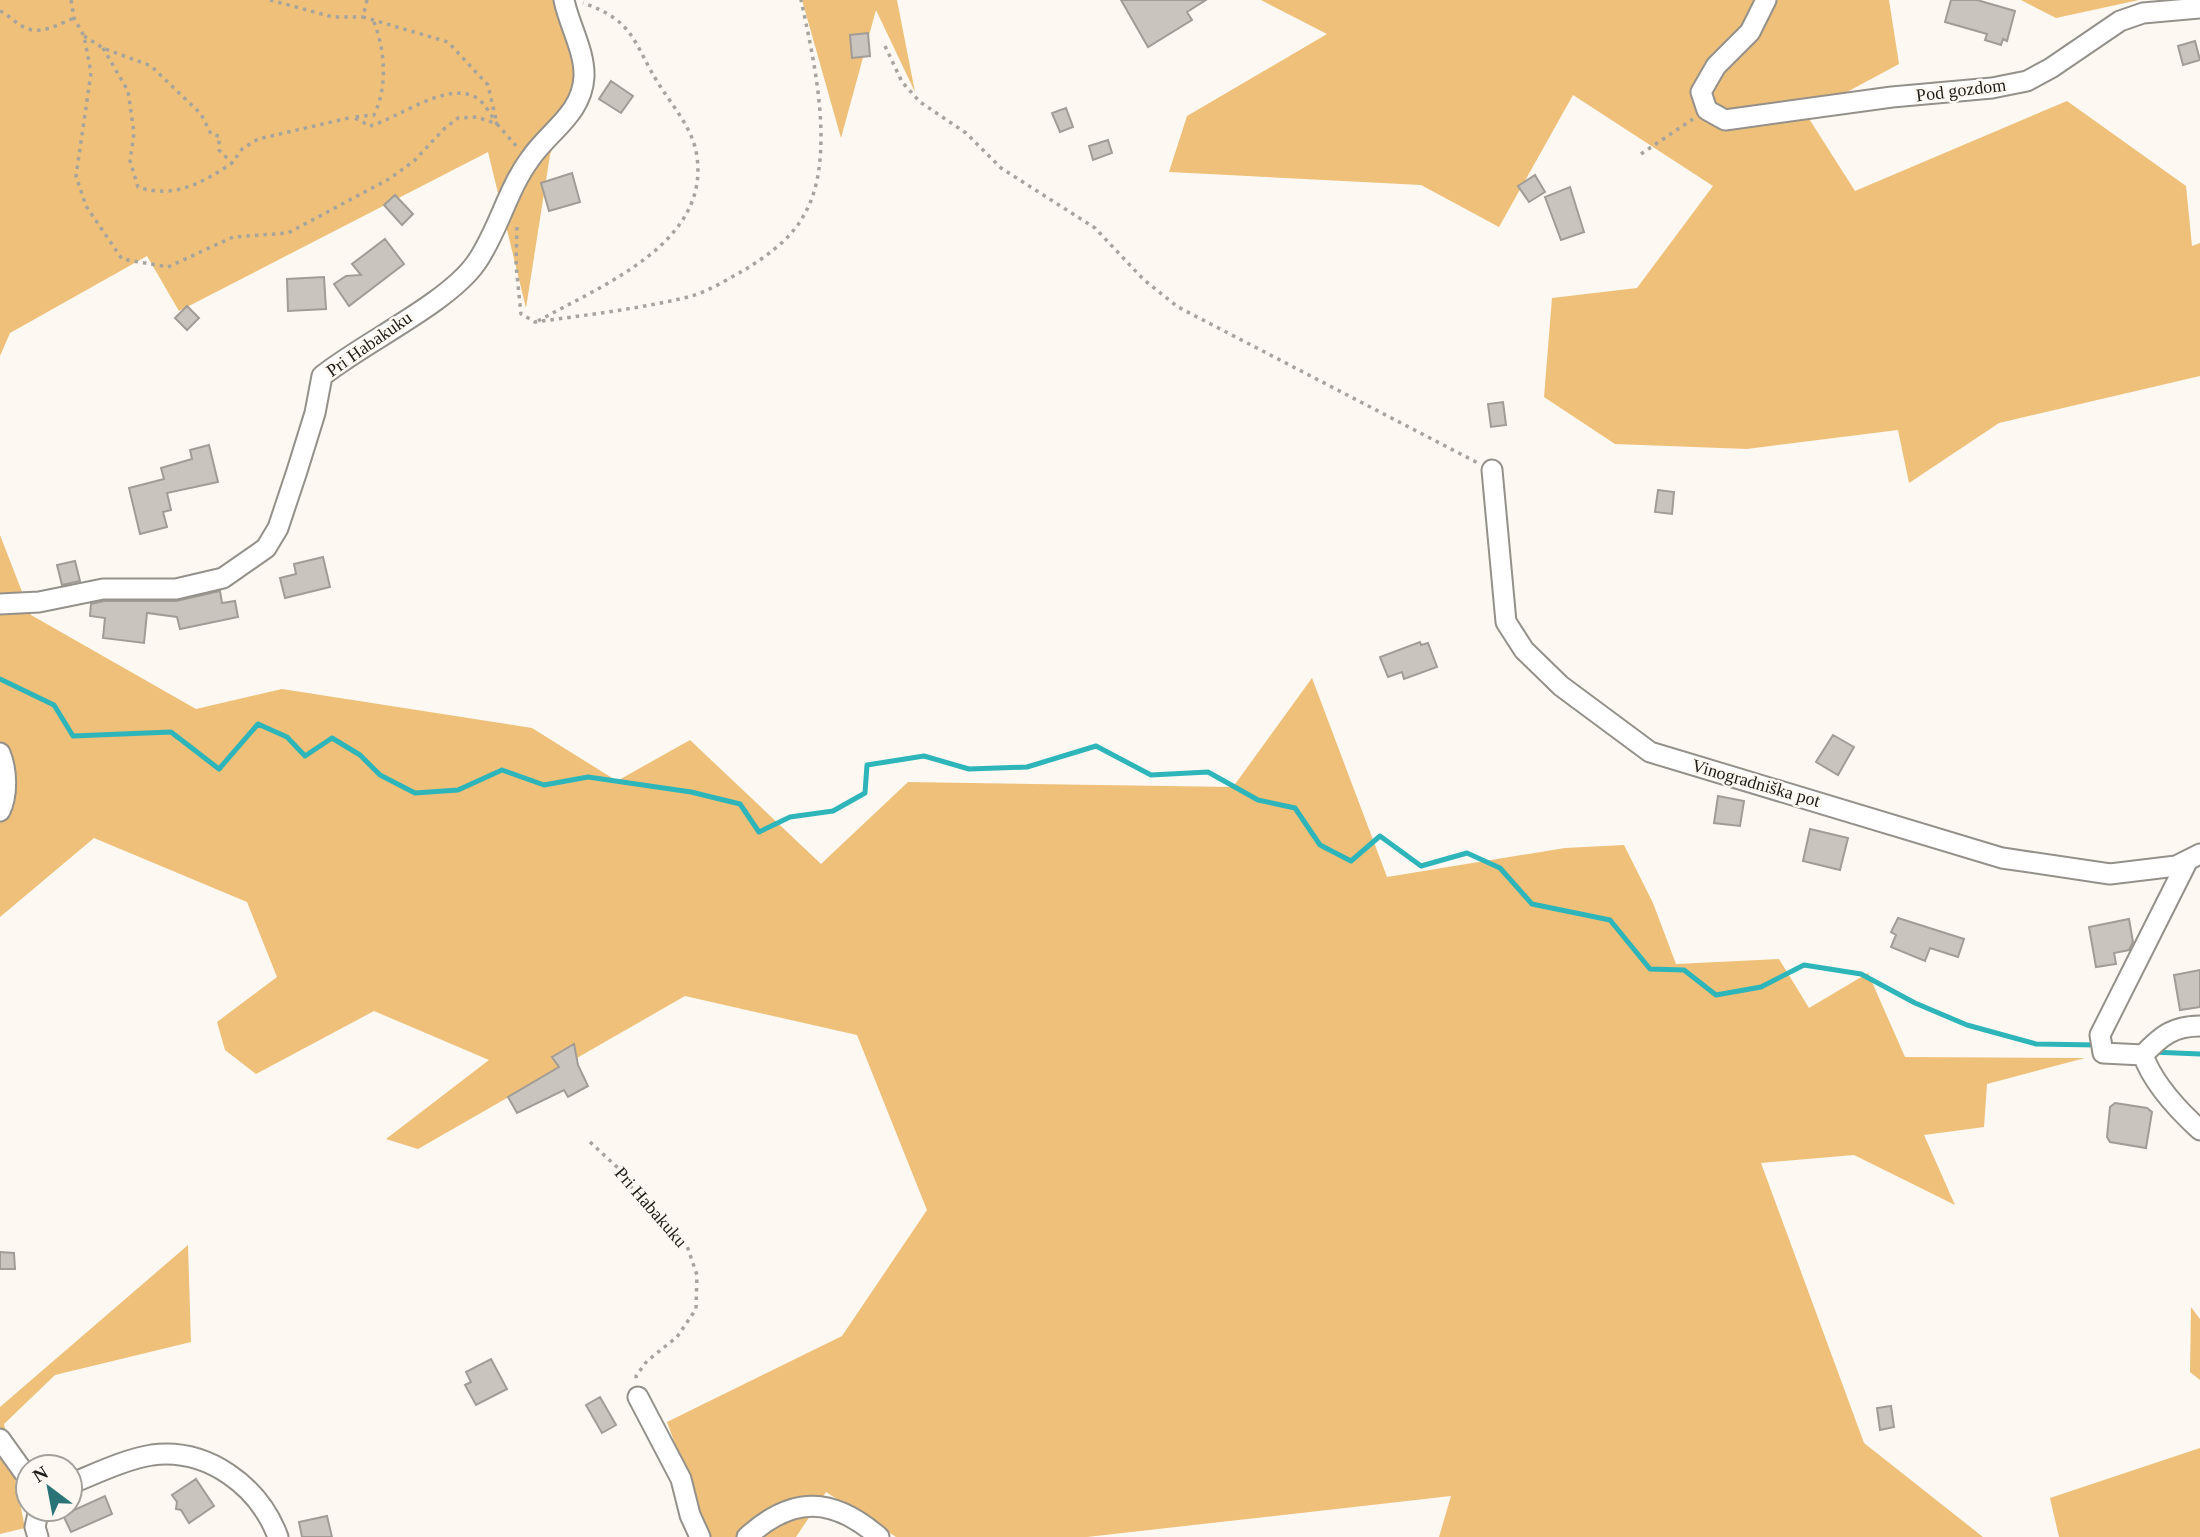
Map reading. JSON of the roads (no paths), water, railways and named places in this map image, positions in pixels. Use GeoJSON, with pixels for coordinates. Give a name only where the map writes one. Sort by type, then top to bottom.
{"type":"FeatureCollection","features":[{"type":"Feature","properties":{"kind":"street","name":"Pri Habakuku"},"geometry":{"type":"LineString","coordinates":[[0,604],[39,602],[103,589],[176,589],[223,578],[266,548],[278,528],[297,471],[315,413],[322,376],[349,354],[437,298],[476,264],[529,160],[576,107],[584,77],[581,53],[570,28],[564,0]]}},
{"type":"Feature","properties":{"kind":"street","name":"Pod gozdom"},"geometry":{"type":"LineString","coordinates":[[1766,0],[1750,32],[1716,66],[1701,92],[1707,110],[1725,120],[1892,97],[1992,89],[2027,81],[2052,68],[2120,21],[2143,13],[2200,8]]}},
{"type":"Feature","properties":{"kind":"street","name":"Vinogradniška pot"},"geometry":{"type":"LineString","coordinates":[[1492,470],[1506,622],[1524,650],[1561,686],[1650,752],[2002,858],[2110,874],[2175,866],[2194,857]]}},
{"type":"Feature","properties":{"kind":"street"},"geometry":{"type":"LineString","coordinates":[[0,753],[4,763],[4,802],[0,811]]}},
{"type":"Feature","properties":{"kind":"street"},"geometry":{"type":"LineString","coordinates":[[2194,857],[2101,1042],[2103,1053],[2148,1050],[2179,1026],[2200,1026]]}},
{"type":"Feature","properties":{"kind":"street"},"geometry":{"type":"LineString","coordinates":[[2148,1050],[2147,1067],[2180,1113],[2200,1130]]}},
{"type":"Feature","properties":{"kind":"street"},"geometry":{"type":"LineString","coordinates":[[638,1397],[681,1479],[690,1515],[700,1537]]}},
{"type":"Feature","properties":{"kind":"street"},"geometry":{"type":"LineString","coordinates":[[0,1439],[14,1458]]}},
{"type":"Feature","properties":{"kind":"street"},"geometry":{"type":"LineString","coordinates":[[84,1479],[151,1455],[193,1456],[237,1477],[273,1524],[278,1537]]}},
{"type":"Feature","properties":{"kind":"street"},"geometry":{"type":"LineString","coordinates":[[747,1537],[768,1518],[814,1503],[859,1519],[879,1537]]}},
{"type":"Feature","properties":{"kind":"waterway"},"geometry":{"type":"LineString","coordinates":[[0,679],[54,705],[73,736],[171,732],[219,769],[258,724],[287,737],[305,756],[332,738],[360,755],[380,775],[415,793],[458,790],[502,770],[544,785],[588,777],[691,792],[740,804],[759,832],[790,817],[833,811],[865,793],[867,765],[924,756],[969,769],[1027,767],[1096,746],[1151,775],[1208,772],[1258,800],[1295,808],[1320,845],[1351,861],[1380,836],[1421,866],[1467,853],[1500,868],[1532,904],[1610,920],[1650,969],[1684,970],[1716,995],[1761,987],[1804,965],[1861,974],[1915,1003],[1967,1025],[2036,1044],[2097,1045]]}},
{"type":"Feature","properties":{"kind":"waterway"},"geometry":{"type":"LineString","coordinates":[[2152,1052],[2200,1054]]}}]}
